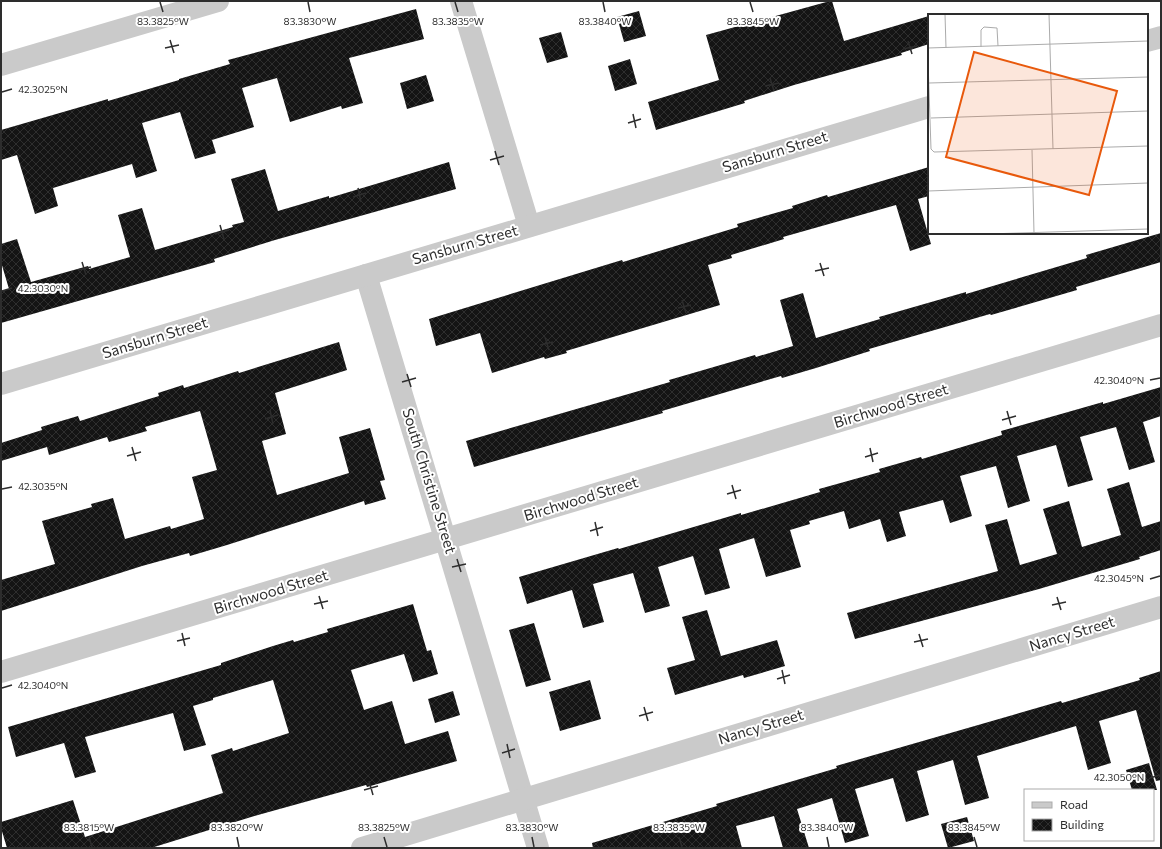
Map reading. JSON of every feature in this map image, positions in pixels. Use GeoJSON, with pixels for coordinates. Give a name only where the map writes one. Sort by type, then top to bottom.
{"type":"FeatureCollection","features":[{"type":"Feature","properties":{"kind":"street"},"geometry":{"type":"LineString","coordinates":[[1,65],[218,1]]}},
{"type":"Feature","properties":{"kind":"street"},"geometry":{"type":"LineString","coordinates":[[461,1],[529,226]]}},
{"type":"Feature","properties":{"kind":"street"},"geometry":{"type":"LineString","coordinates":[[1148,41],[1161,37]]}},
{"type":"Feature","properties":{"kind":"street","name":"Sansburn Street"},"geometry":{"type":"LineString","coordinates":[[1,384],[928,107]]}},
{"type":"Feature","properties":{"kind":"street","name":"South Christine Street"},"geometry":{"type":"LineString","coordinates":[[366,275],[447,540],[538,848]]}},
{"type":"Feature","properties":{"kind":"street","name":"Birchwood Street"},"geometry":{"type":"LineString","coordinates":[[1,672],[447,540],[1161,325]]}},
{"type":"Feature","properties":{"kind":"street","name":"Nancy Street"},"geometry":{"type":"LineString","coordinates":[[362,848],[1161,607]]}},
{"type":"Feature","properties":{"kind":"building"},"geometry":{"type":"Polygon","coordinates":[[[830,1],[832,1],[844,41],[928,16],[928,44],[901,53],[902,55],[794,85],[744,101],[745,103],[656,130],[648,102],[719,80],[706,35],[830,1]]]}},
{"type":"Feature","properties":{"kind":"building"},"geometry":{"type":"Polygon","coordinates":[[[416,9],[424,39],[349,58],[363,103],[342,109],[341,106],[290,122],[277,78],[242,88],[254,127],[212,140],[216,153],[195,159],[180,112],[142,123],[157,171],[136,178],[132,164],[53,188],[58,206],[35,214],[17,155],[1,160],[1,130],[179,80],[230,64],[228,60],[416,9]]]}},
{"type":"Feature","properties":{"kind":"building"},"geometry":{"type":"Polygon","coordinates":[[[639,11],[646,36],[624,42],[617,17],[639,11]]]}},
{"type":"Feature","properties":{"kind":"building"},"geometry":{"type":"Polygon","coordinates":[[[561,32],[568,57],[547,63],[539,38],[561,32]]]}},
{"type":"Feature","properties":{"kind":"building"},"geometry":{"type":"Polygon","coordinates":[[[630,59],[637,84],[615,91],[608,66],[630,59]]]}},
{"type":"Feature","properties":{"kind":"building"},"geometry":{"type":"Polygon","coordinates":[[[426,75],[434,101],[407,109],[400,83],[426,75]]]}},
{"type":"Feature","properties":{"kind":"building"},"geometry":{"type":"Polygon","coordinates":[[[449,162],[456,189],[275,240],[214,259],[215,262],[1,323],[1,291],[9,289],[1,262],[1,244],[17,239],[31,282],[88,266],[89,269],[130,257],[118,215],[142,208],[155,250],[233,227],[232,225],[244,222],[231,179],[265,169],[278,211],[329,196],[329,198],[449,162]]]}},
{"type":"Feature","properties":{"kind":"building"},"geometry":{"type":"Polygon","coordinates":[[[928,167],[928,196],[918,199],[931,244],[910,251],[896,205],[783,237],[784,239],[731,255],[732,258],[708,265],[720,305],[566,351],[567,353],[545,359],[544,357],[492,373],[480,333],[436,346],[429,319],[622,260],[623,262],[738,227],[737,224],[793,208],[792,206],[827,195],[828,197],[928,167]]]}},
{"type":"Feature","properties":{"kind":"building"},"geometry":{"type":"Polygon","coordinates":[[[1161,233],[1161,262],[1076,287],[1077,290],[869,349],[870,351],[816,368],[782,378],[781,376],[662,411],[663,413],[474,467],[466,441],[670,382],[669,380],[755,355],[756,357],[793,346],[780,300],[803,293],[816,338],[880,319],[879,317],[966,292],[966,294],[1087,258],[1086,255],[1161,233]]]}},
{"type":"Feature","properties":{"kind":"building"},"geometry":{"type":"Polygon","coordinates":[[[339,342],[347,370],[275,393],[286,434],[262,441],[277,495],[349,473],[339,437],[370,428],[385,480],[380,481],[386,499],[365,505],[364,501],[227,545],[190,556],[189,553],[142,566],[1,611],[1,580],[55,564],[42,521],[92,507],[91,504],[113,498],[125,539],[170,526],[171,529],[204,519],[192,477],[217,470],[200,411],[145,427],[147,431],[109,442],[107,437],[49,455],[47,447],[1,461],[1,443],[42,430],[41,427],[78,416],[80,421],[159,396],[158,393],[183,385],[184,388],[238,371],[239,373],[339,342]]]}},
{"type":"Feature","properties":{"kind":"building"},"geometry":{"type":"Polygon","coordinates":[[[1161,387],[1161,416],[1143,422],[1155,462],[1129,470],[1116,427],[1080,437],[1093,480],[1068,487],[1056,445],[1017,456],[1030,501],[1008,508],[996,466],[960,476],[972,516],[950,523],[943,500],[899,512],[906,536],[887,542],[880,519],[849,529],[844,511],[809,521],[810,524],[790,530],[801,567],[766,577],[754,538],[719,549],[730,588],[705,595],[693,556],[658,567],[670,606],[645,613],[633,573],[593,584],[604,622],[583,628],[572,590],[527,604],[519,577],[741,513],[741,515],[820,492],[819,489],[880,472],[879,469],[921,457],[922,459],[1002,435],[1001,431],[1161,387]]]}},
{"type":"Feature","properties":{"kind":"building"},"geometry":{"type":"Polygon","coordinates":[[[1129,482],[1142,527],[1161,521],[1161,550],[1139,557],[1140,559],[1039,589],[855,639],[847,613],[998,571],[985,525],[1007,519],[1020,565],[1057,554],[1043,509],[1069,501],[1082,547],[1121,535],[1107,489],[1129,482]]]}},
{"type":"Feature","properties":{"kind":"building"},"geometry":{"type":"Polygon","coordinates":[[[413,604],[427,651],[431,650],[438,674],[413,682],[404,654],[351,670],[364,710],[392,701],[405,744],[448,731],[457,761],[367,787],[366,785],[258,815],[151,848],[7,848],[1,828],[1,822],[73,800],[85,837],[223,793],[211,755],[232,748],[233,751],[289,733],[273,680],[213,698],[213,700],[193,706],[206,745],[184,751],[173,713],[85,737],[96,772],[75,778],[64,743],[16,757],[8,727],[221,665],[221,663],[273,646],[293,640],[294,642],[328,632],[327,629],[413,604]]]}},
{"type":"Feature","properties":{"kind":"building"},"geometry":{"type":"Polygon","coordinates":[[[707,610],[721,656],[777,640],[785,666],[744,678],[743,675],[675,695],[667,668],[695,660],[682,617],[707,610]]]}},
{"type":"Feature","properties":{"kind":"building"},"geometry":{"type":"Polygon","coordinates":[[[534,623],[551,680],[526,687],[509,630],[534,623]]]}},
{"type":"Feature","properties":{"kind":"building"},"geometry":{"type":"Polygon","coordinates":[[[1161,671],[1161,780],[1156,781],[1136,710],[1099,721],[1111,763],[1088,770],[1076,726],[977,756],[989,798],[965,805],[953,760],[917,771],[929,815],[906,822],[893,778],[855,789],[869,836],[845,843],[832,798],[797,809],[809,848],[783,848],[774,816],[736,826],[742,848],[593,848],[592,843],[717,806],[716,804],[837,768],[836,766],[1061,701],[1062,703],[1140,680],[1139,678],[1161,671]]]}},
{"type":"Feature","properties":{"kind":"building"},"geometry":{"type":"Polygon","coordinates":[[[590,680],[601,719],[560,731],[549,692],[590,680]]]}},
{"type":"Feature","properties":{"kind":"building"},"geometry":{"type":"Polygon","coordinates":[[[453,691],[460,715],[435,723],[428,699],[453,691]]]}},
{"type":"Feature","properties":{"kind":"building"},"geometry":{"type":"Polygon","coordinates":[[[1149,763],[1157,790],[1132,789],[1126,770],[1149,763]]]}},
{"type":"Feature","properties":{"kind":"building"},"geometry":{"type":"Polygon","coordinates":[[[967,817],[974,841],[948,848],[941,824],[967,817]]]}}]}
